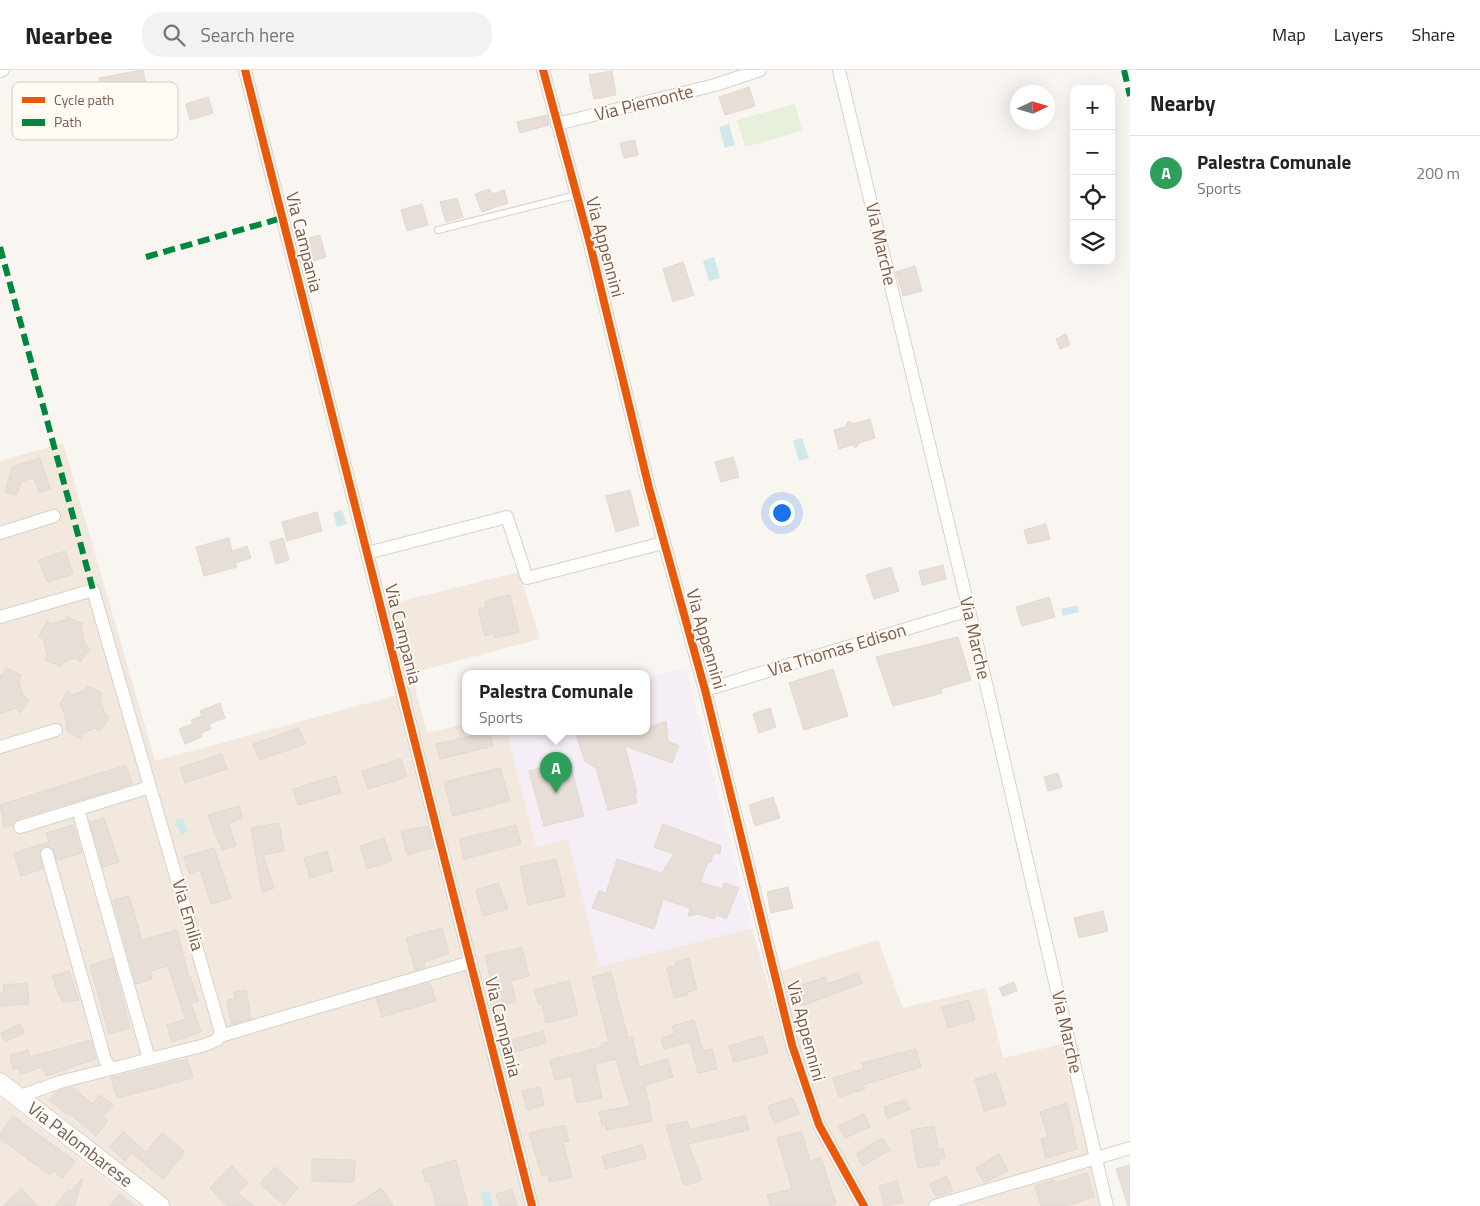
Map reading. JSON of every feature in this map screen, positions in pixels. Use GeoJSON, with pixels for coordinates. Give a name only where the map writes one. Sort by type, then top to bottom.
{"type":"FeatureCollection","features":[{"type":"Feature","properties":{"kind":"main road","name":"Via Palombarese"},"geometry":{"type":"LineString","coordinates":[[0,1083],[160,1206]]}},
{"type":"Feature","properties":{"kind":"street","name":"Via Campania"},"geometry":{"type":"LineString","coordinates":[[245,70],[532,1206]]}},
{"type":"Feature","properties":{"kind":"street","name":"Via Appennini"},"geometry":{"type":"LineString","coordinates":[[543,70],[663,543],[705,690],[792,1045],[799,1088],[864,1206]]}},
{"type":"Feature","properties":{"kind":"street","name":"Via Piemonte"},"geometry":{"type":"LineString","coordinates":[[557,124],[715,85],[760,70]]}},
{"type":"Feature","properties":{"kind":"street","name":"Via Marche"},"geometry":{"type":"LineString","coordinates":[[839,70],[968,610],[1107,1206]]}},
{"type":"Feature","properties":{"kind":"street"},"geometry":{"type":"LineString","coordinates":[[0,533],[54,516]]}},
{"type":"Feature","properties":{"kind":"street"},"geometry":{"type":"LineString","coordinates":[[367,552],[507,517],[527,578],[663,543]]}},
{"type":"Feature","properties":{"kind":"street","name":"Via Emilia"},"geometry":{"type":"LineString","coordinates":[[0,617],[93,590],[220,1027],[220,1036]]}},
{"type":"Feature","properties":{"kind":"street","name":"Via Thomas Edison"},"geometry":{"type":"LineString","coordinates":[[705,690],[968,610]]}},
{"type":"Feature","properties":{"kind":"street"},"geometry":{"type":"LineString","coordinates":[[0,747],[56,730]]}},
{"type":"Feature","properties":{"kind":"street"},"geometry":{"type":"LineString","coordinates":[[20,826],[150,787]]}},
{"type":"Feature","properties":{"kind":"street"},"geometry":{"type":"LineString","coordinates":[[78,809],[149,1059]]}},
{"type":"Feature","properties":{"kind":"street"},"geometry":{"type":"LineString","coordinates":[[47,854],[104,1060],[111,1069]]}},
{"type":"Feature","properties":{"kind":"street"},"geometry":{"type":"LineString","coordinates":[[18,1097],[60,1082],[205,1045],[220,1036],[471,962]]}},
{"type":"Feature","properties":{"kind":"street"},"geometry":{"type":"LineString","coordinates":[[935,1206],[1130,1148]]}},
{"type":"Feature","properties":{"kind":"lane"},"geometry":{"type":"LineString","coordinates":[[438,230],[576,195]]}},
{"type":"Feature","properties":{"kind":"shaded area"},"geometry":{"type":"Polygon","coordinates":[[[63,443],[155,761],[401,694],[378,607],[519,572],[540,639],[411,673],[427,733],[462,725],[462,735],[508,735],[536,846],[568,838],[600,966],[752,928],[809,1121],[857,1206],[169,1206],[41,1103],[0,1073],[0,461],[63,443]]]}},
{"type":"Feature","properties":{"kind":"shaded area"},"geometry":{"type":"Polygon","coordinates":[[[686,668],[752,928],[600,966],[568,839],[536,847],[508,735],[650,735],[650,677],[686,668]]]}},
{"type":"Feature","properties":{"kind":"shaded area"},"geometry":{"type":"Polygon","coordinates":[[[878,940],[903,1008],[986,988],[1003,1058],[1062,1044],[1102,1206],[871,1206],[819,1114],[798,1050],[780,971],[878,940]]]}},
{"type":"Feature","properties":{"kind":"shaded area"},"geometry":{"type":"Polygon","coordinates":[[[0,1097],[71,1152],[141,1206],[0,1206],[0,1097]]]}},
{"type":"Feature","properties":{"kind":"green space"},"geometry":{"type":"Polygon","coordinates":[[[795,104],[802,131],[745,147],[737,120],[795,104]]]}},
{"type":"Feature","properties":{"kind":"water"},"geometry":{"type":"Polygon","coordinates":[[[729,124],[735,145],[725,148],[719,127],[729,124]]]}},
{"type":"Feature","properties":{"kind":"water"},"geometry":{"type":"Polygon","coordinates":[[[714,257],[720,278],[709,281],[703,261],[714,257]]]}},
{"type":"Feature","properties":{"kind":"water"},"geometry":{"type":"Polygon","coordinates":[[[802,438],[809,458],[799,461],[793,441],[802,438]]]}},
{"type":"Feature","properties":{"kind":"water"},"geometry":{"type":"Polygon","coordinates":[[[342,510],[347,524],[337,527],[333,513],[342,510]]]}},
{"type":"Feature","properties":{"kind":"water"},"geometry":{"type":"Polygon","coordinates":[[[1077,605],[1079,612],[1063,616],[1061,609],[1077,605]]]}},
{"type":"Feature","properties":{"kind":"water"},"geometry":{"type":"Polygon","coordinates":[[[183,818],[188,832],[180,835],[175,820],[183,818]]]}},
{"type":"Feature","properties":{"kind":"water"},"geometry":{"type":"Polygon","coordinates":[[[489,1191],[493,1206],[484,1206],[480,1193],[489,1191]]]}},
{"type":"Feature","properties":{"kind":"building"},"geometry":{"type":"Polygon","coordinates":[[[143,70],[146,82],[100,82],[99,78],[143,70]]]}},
{"type":"Feature","properties":{"kind":"building"},"geometry":{"type":"Polygon","coordinates":[[[612,71],[616,95],[594,99],[589,75],[612,71]]]}},
{"type":"Feature","properties":{"kind":"building"},"geometry":{"type":"Polygon","coordinates":[[[749,87],[755,106],[725,115],[719,97],[749,87]]]}},
{"type":"Feature","properties":{"kind":"building"},"geometry":{"type":"Polygon","coordinates":[[[208,97],[213,113],[190,120],[186,104],[208,97]]]}},
{"type":"Feature","properties":{"kind":"building"},"geometry":{"type":"Polygon","coordinates":[[[547,115],[549,125],[520,133],[517,122],[547,115]]]}},
{"type":"Feature","properties":{"kind":"building"},"geometry":{"type":"Polygon","coordinates":[[[635,140],[638,155],[624,158],[620,143],[635,140]]]}},
{"type":"Feature","properties":{"kind":"building"},"geometry":{"type":"Polygon","coordinates":[[[490,189],[492,194],[504,190],[508,203],[482,212],[475,194],[490,189]]]}},
{"type":"Feature","properties":{"kind":"building"},"geometry":{"type":"Polygon","coordinates":[[[457,198],[463,217],[446,222],[440,202],[457,198]]]}},
{"type":"Feature","properties":{"kind":"building"},"geometry":{"type":"Polygon","coordinates":[[[422,204],[428,225],[407,231],[401,210],[422,204]]]}},
{"type":"Feature","properties":{"kind":"building"},"geometry":{"type":"Polygon","coordinates":[[[320,235],[326,257],[305,263],[299,241],[320,235]]]}},
{"type":"Feature","properties":{"kind":"building"},"geometry":{"type":"Polygon","coordinates":[[[683,262],[694,295],[673,302],[663,269],[683,262]]]}},
{"type":"Feature","properties":{"kind":"building"},"geometry":{"type":"Polygon","coordinates":[[[915,266],[922,291],[903,296],[896,272],[915,266]]]}},
{"type":"Feature","properties":{"kind":"building"},"geometry":{"type":"Polygon","coordinates":[[[1066,334],[1070,345],[1060,349],[1056,339],[1066,334]]]}},
{"type":"Feature","properties":{"kind":"building"},"geometry":{"type":"Polygon","coordinates":[[[870,419],[875,438],[859,443],[856,448],[852,445],[839,449],[834,430],[845,427],[848,421],[853,424],[870,419]]]}},
{"type":"Feature","properties":{"kind":"building"},"geometry":{"type":"Polygon","coordinates":[[[733,457],[739,477],[721,482],[715,462],[733,457]]]}},
{"type":"Feature","properties":{"kind":"building"},"geometry":{"type":"Polygon","coordinates":[[[40,458],[50,489],[39,492],[34,478],[21,482],[17,495],[5,492],[12,467],[40,458]]]}},
{"type":"Feature","properties":{"kind":"building"},"geometry":{"type":"Polygon","coordinates":[[[630,490],[639,525],[616,532],[606,496],[630,490]]]}},
{"type":"Feature","properties":{"kind":"building"},"geometry":{"type":"Polygon","coordinates":[[[317,512],[322,531],[287,541],[282,522],[317,512]]]}},
{"type":"Feature","properties":{"kind":"building"},"geometry":{"type":"Polygon","coordinates":[[[1046,524],[1050,539],[1028,544],[1024,530],[1046,524]]]}},
{"type":"Feature","properties":{"kind":"building"},"geometry":{"type":"Polygon","coordinates":[[[229,538],[232,551],[247,546],[251,558],[235,563],[237,567],[204,576],[196,547],[229,538]]]}},
{"type":"Feature","properties":{"kind":"building"},"geometry":{"type":"Polygon","coordinates":[[[283,538],[289,560],[276,564],[270,542],[283,538]]]}},
{"type":"Feature","properties":{"kind":"building"},"geometry":{"type":"Polygon","coordinates":[[[65,551],[73,574],[47,582],[39,560],[65,551]]]}},
{"type":"Feature","properties":{"kind":"building"},"geometry":{"type":"Polygon","coordinates":[[[943,565],[946,579],[922,585],[919,571],[943,565]]]}},
{"type":"Feature","properties":{"kind":"building"},"geometry":{"type":"Polygon","coordinates":[[[891,567],[899,591],[874,599],[866,575],[891,567]]]}},
{"type":"Feature","properties":{"kind":"building"},"geometry":{"type":"Polygon","coordinates":[[[510,595],[519,632],[495,638],[494,633],[485,636],[478,609],[486,607],[485,601],[510,595]]]}},
{"type":"Feature","properties":{"kind":"building"},"geometry":{"type":"Polygon","coordinates":[[[1049,597],[1055,617],[1022,626],[1016,607],[1049,597]]]}},
{"type":"Feature","properties":{"kind":"building"},"geometry":{"type":"Polygon","coordinates":[[[67,617],[82,623],[81,628],[85,644],[90,649],[80,662],[75,658],[63,662],[61,667],[46,660],[47,655],[43,639],[39,636],[47,621],[51,624],[66,620],[67,617]]]}},
{"type":"Feature","properties":{"kind":"building"},"geometry":{"type":"Polygon","coordinates":[[[958,637],[971,680],[941,689],[942,693],[893,706],[876,657],[958,637]]]}},
{"type":"Feature","properties":{"kind":"building"},"geometry":{"type":"Polygon","coordinates":[[[6,668],[21,675],[19,681],[23,695],[29,700],[20,713],[15,708],[0,714],[0,675],[4,674],[6,668]]]}},
{"type":"Feature","properties":{"kind":"building"},"geometry":{"type":"Polygon","coordinates":[[[833,669],[848,716],[804,730],[789,683],[833,669]]]}},
{"type":"Feature","properties":{"kind":"building"},"geometry":{"type":"Polygon","coordinates":[[[87,686],[102,693],[100,698],[105,714],[109,717],[100,732],[95,728],[83,733],[81,739],[66,730],[67,726],[63,709],[59,705],[68,691],[72,695],[85,690],[87,686]]]}},
{"type":"Feature","properties":{"kind":"building"},"geometry":{"type":"Polygon","coordinates":[[[220,703],[225,718],[209,724],[211,729],[201,733],[202,737],[185,744],[179,729],[193,724],[191,720],[202,716],[200,711],[220,703]]]}},
{"type":"Feature","properties":{"kind":"building"},"geometry":{"type":"Polygon","coordinates":[[[770,708],[776,727],[759,733],[753,714],[770,708]]]}},
{"type":"Feature","properties":{"kind":"building"},"geometry":{"type":"Polygon","coordinates":[[[666,721],[668,741],[679,746],[672,763],[625,746],[637,793],[635,794],[637,803],[608,810],[596,768],[585,761],[576,735],[650,735],[650,727],[666,721]]]}},
{"type":"Feature","properties":{"kind":"building"},"geometry":{"type":"Polygon","coordinates":[[[299,728],[305,744],[259,760],[253,744],[299,728]]]}},
{"type":"Feature","properties":{"kind":"building"},"geometry":{"type":"Polygon","coordinates":[[[476,735],[490,735],[493,746],[440,759],[436,744],[476,735]]]}},
{"type":"Feature","properties":{"kind":"building"},"geometry":{"type":"Polygon","coordinates":[[[222,754],[227,769],[185,783],[180,768],[222,754]]]}},
{"type":"Feature","properties":{"kind":"building"},"geometry":{"type":"Polygon","coordinates":[[[401,759],[407,777],[368,789],[362,771],[401,759]]]}},
{"type":"Feature","properties":{"kind":"building"},"geometry":{"type":"Polygon","coordinates":[[[569,760],[584,816],[544,826],[529,771],[569,760]]]}},
{"type":"Feature","properties":{"kind":"building"},"geometry":{"type":"Polygon","coordinates":[[[126,765],[132,784],[18,819],[12,825],[4,827],[0,805],[126,765]]]}},
{"type":"Feature","properties":{"kind":"building"},"geometry":{"type":"Polygon","coordinates":[[[500,768],[510,801],[453,816],[444,782],[500,768]]]}},
{"type":"Feature","properties":{"kind":"building"},"geometry":{"type":"Polygon","coordinates":[[[1058,773],[1062,787],[1048,791],[1044,777],[1058,773]]]}},
{"type":"Feature","properties":{"kind":"building"},"geometry":{"type":"Polygon","coordinates":[[[336,776],[341,793],[298,805],[293,789],[336,776]]]}},
{"type":"Feature","properties":{"kind":"building"},"geometry":{"type":"Polygon","coordinates":[[[773,797],[780,818],[755,826],[749,805],[773,797]]]}},
{"type":"Feature","properties":{"kind":"building"},"geometry":{"type":"Polygon","coordinates":[[[239,806],[243,818],[228,823],[236,846],[222,850],[208,815],[239,806]]]}},
{"type":"Feature","properties":{"kind":"building"},"geometry":{"type":"Polygon","coordinates":[[[104,818],[119,862],[103,867],[90,822],[104,818]]]}},
{"type":"Feature","properties":{"kind":"building"},"geometry":{"type":"Polygon","coordinates":[[[279,823],[284,851],[263,855],[274,888],[262,892],[251,828],[279,823]]]}},
{"type":"Feature","properties":{"kind":"building"},"geometry":{"type":"Polygon","coordinates":[[[663,824],[721,846],[720,854],[713,853],[711,862],[708,862],[700,882],[722,889],[724,883],[739,888],[726,919],[717,915],[714,919],[698,914],[688,916],[690,908],[663,899],[654,929],[592,908],[599,891],[606,893],[617,859],[662,873],[674,854],[654,847],[663,824]]]}},
{"type":"Feature","properties":{"kind":"building"},"geometry":{"type":"Polygon","coordinates":[[[73,825],[82,853],[57,860],[53,849],[44,846],[39,852],[43,869],[21,876],[14,853],[49,842],[46,833],[73,825]]]}},
{"type":"Feature","properties":{"kind":"building"},"geometry":{"type":"Polygon","coordinates":[[[516,825],[521,844],[464,859],[459,839],[516,825]]]}},
{"type":"Feature","properties":{"kind":"building"},"geometry":{"type":"Polygon","coordinates":[[[428,826],[433,848],[407,855],[401,831],[428,826]]]}},
{"type":"Feature","properties":{"kind":"building"},"geometry":{"type":"Polygon","coordinates":[[[384,838],[392,861],[367,869],[360,846],[384,838]]]}},
{"type":"Feature","properties":{"kind":"building"},"geometry":{"type":"Polygon","coordinates":[[[214,848],[231,898],[211,904],[200,870],[189,874],[184,857],[214,848]]]}},
{"type":"Feature","properties":{"kind":"building"},"geometry":{"type":"Polygon","coordinates":[[[327,851],[333,871],[310,878],[304,858],[327,851]]]}},
{"type":"Feature","properties":{"kind":"building"},"geometry":{"type":"Polygon","coordinates":[[[556,859],[565,896],[528,905],[520,867],[556,859]]]}},
{"type":"Feature","properties":{"kind":"building"},"geometry":{"type":"Polygon","coordinates":[[[498,883],[508,909],[483,916],[476,890],[498,883]]]}},
{"type":"Feature","properties":{"kind":"building"},"geometry":{"type":"Polygon","coordinates":[[[788,887],[793,908],[771,913],[767,892],[788,887]]]}},
{"type":"Feature","properties":{"kind":"building"},"geometry":{"type":"Polygon","coordinates":[[[129,896],[142,940],[177,930],[189,977],[198,1001],[191,1003],[201,1032],[172,1042],[167,1025],[185,1019],[168,966],[150,971],[152,979],[136,984],[113,900],[129,896]]]}},
{"type":"Feature","properties":{"kind":"building"},"geometry":{"type":"Polygon","coordinates":[[[1103,911],[1108,931],[1079,938],[1074,918],[1103,911]]]}},
{"type":"Feature","properties":{"kind":"building"},"geometry":{"type":"Polygon","coordinates":[[[442,928],[449,954],[424,962],[425,967],[415,970],[406,938],[442,928]]]}},
{"type":"Feature","properties":{"kind":"building"},"geometry":{"type":"Polygon","coordinates":[[[522,947],[529,976],[511,981],[516,1002],[492,1008],[490,999],[495,997],[485,956],[522,947]]]}},
{"type":"Feature","properties":{"kind":"building"},"geometry":{"type":"Polygon","coordinates":[[[112,958],[130,1028],[109,1034],[90,966],[112,958]]]}},
{"type":"Feature","properties":{"kind":"building"},"geometry":{"type":"Polygon","coordinates":[[[689,958],[697,990],[687,992],[688,995],[674,998],[667,968],[676,966],[675,962],[689,958]]]}},
{"type":"Feature","properties":{"kind":"building"},"geometry":{"type":"Polygon","coordinates":[[[69,971],[79,1000],[62,1002],[52,976],[69,971]]]}},
{"type":"Feature","properties":{"kind":"building"},"geometry":{"type":"Polygon","coordinates":[[[611,972],[628,1038],[632,1037],[639,1067],[668,1059],[673,1077],[645,1085],[652,1121],[606,1130],[605,1124],[602,1125],[599,1112],[630,1106],[616,1059],[595,1064],[602,1098],[577,1103],[571,1076],[555,1080],[550,1060],[602,1047],[601,1044],[609,1042],[592,977],[611,972]]]}},
{"type":"Feature","properties":{"kind":"building"},"geometry":{"type":"Polygon","coordinates":[[[858,973],[862,983],[802,1006],[796,987],[825,977],[827,984],[858,973]]]}},
{"type":"Feature","properties":{"kind":"building"},"geometry":{"type":"Polygon","coordinates":[[[569,981],[578,1015],[546,1023],[542,1004],[538,1004],[534,990],[569,981]]]}},
{"type":"Feature","properties":{"kind":"building"},"geometry":{"type":"Polygon","coordinates":[[[1014,982],[1017,991],[1003,996],[999,988],[1014,982]]]}},
{"type":"Feature","properties":{"kind":"building"},"geometry":{"type":"Polygon","coordinates":[[[27,983],[29,1004],[0,1006],[0,993],[4,993],[3,985],[27,983]]]}},
{"type":"Feature","properties":{"kind":"building"},"geometry":{"type":"Polygon","coordinates":[[[430,983],[436,1001],[382,1017],[376,998],[430,983]]]}},
{"type":"Feature","properties":{"kind":"building"},"geometry":{"type":"Polygon","coordinates":[[[246,990],[251,1019],[231,1024],[227,1000],[235,999],[234,992],[246,990]]]}},
{"type":"Feature","properties":{"kind":"building"},"geometry":{"type":"Polygon","coordinates":[[[969,1000],[975,1020],[948,1028],[942,1007],[969,1000]]]}},
{"type":"Feature","properties":{"kind":"building"},"geometry":{"type":"Polygon","coordinates":[[[694,1020],[703,1051],[712,1049],[717,1069],[698,1073],[690,1042],[664,1049],[661,1038],[675,1034],[672,1026],[694,1020]]]}},
{"type":"Feature","properties":{"kind":"building"},"geometry":{"type":"Polygon","coordinates":[[[20,1024],[24,1033],[5,1042],[1,1033],[20,1024]]]}},
{"type":"Feature","properties":{"kind":"building"},"geometry":{"type":"Polygon","coordinates":[[[543,1031],[546,1043],[511,1053],[507,1041],[543,1031]]]}},
{"type":"Feature","properties":{"kind":"building"},"geometry":{"type":"Polygon","coordinates":[[[763,1036],[768,1053],[734,1062],[729,1046],[763,1036]]]}},
{"type":"Feature","properties":{"kind":"building"},"geometry":{"type":"Polygon","coordinates":[[[91,1040],[96,1059],[46,1076],[43,1067],[20,1074],[19,1068],[13,1069],[10,1055],[28,1050],[30,1057],[91,1040]]]}},
{"type":"Feature","properties":{"kind":"building"},"geometry":{"type":"Polygon","coordinates":[[[916,1049],[921,1067],[863,1085],[865,1089],[839,1097],[833,1078],[864,1069],[862,1063],[916,1049]]]}},
{"type":"Feature","properties":{"kind":"building"},"geometry":{"type":"Polygon","coordinates":[[[187,1059],[193,1078],[117,1098],[111,1078],[187,1059]]]}},
{"type":"Feature","properties":{"kind":"building"},"geometry":{"type":"Polygon","coordinates":[[[996,1073],[1006,1105],[984,1111],[975,1079],[996,1073]]]}},
{"type":"Feature","properties":{"kind":"building"},"geometry":{"type":"Polygon","coordinates":[[[72,1087],[93,1104],[100,1095],[113,1105],[103,1117],[108,1121],[96,1136],[69,1113],[68,1115],[49,1100],[56,1092],[72,1087]]]}},
{"type":"Feature","properties":{"kind":"building"},"geometry":{"type":"Polygon","coordinates":[[[540,1087],[544,1105],[527,1110],[522,1091],[540,1087]]]}},
{"type":"Feature","properties":{"kind":"building"},"geometry":{"type":"Polygon","coordinates":[[[793,1098],[799,1114],[774,1123],[768,1106],[793,1098]]]}},
{"type":"Feature","properties":{"kind":"building"},"geometry":{"type":"Polygon","coordinates":[[[906,1100],[910,1109],[887,1119],[884,1107],[906,1100]]]}},
{"type":"Feature","properties":{"kind":"building"},"geometry":{"type":"Polygon","coordinates":[[[1067,1103],[1077,1149],[1046,1158],[1041,1139],[1048,1137],[1040,1112],[1067,1103]]]}},
{"type":"Feature","properties":{"kind":"building"},"geometry":{"type":"Polygon","coordinates":[[[864,1114],[870,1127],[845,1138],[839,1126],[864,1114]]]}},
{"type":"Feature","properties":{"kind":"building"},"geometry":{"type":"Polygon","coordinates":[[[745,1115],[749,1130],[688,1144],[702,1180],[687,1185],[683,1183],[666,1126],[687,1121],[690,1130],[745,1115]]]}},
{"type":"Feature","properties":{"kind":"building"},"geometry":{"type":"Polygon","coordinates":[[[13,1116],[75,1161],[62,1178],[53,1171],[50,1175],[0,1139],[0,1134],[13,1116]]]}},
{"type":"Feature","properties":{"kind":"building"},"geometry":{"type":"Polygon","coordinates":[[[565,1125],[569,1141],[563,1142],[572,1177],[550,1182],[548,1175],[542,1176],[529,1133],[565,1125]]]}},
{"type":"Feature","properties":{"kind":"building"},"geometry":{"type":"Polygon","coordinates":[[[934,1126],[938,1149],[943,1148],[945,1158],[938,1159],[940,1164],[918,1168],[911,1130],[934,1126]]]}},
{"type":"Feature","properties":{"kind":"building"},"geometry":{"type":"Polygon","coordinates":[[[123,1132],[146,1152],[162,1133],[185,1152],[163,1179],[132,1153],[125,1161],[110,1147],[123,1132]]]}},
{"type":"Feature","properties":{"kind":"building"},"geometry":{"type":"Polygon","coordinates":[[[802,1132],[810,1161],[821,1158],[836,1204],[829,1206],[770,1206],[767,1195],[792,1189],[777,1138],[802,1132]]]}},
{"type":"Feature","properties":{"kind":"building"},"geometry":{"type":"Polygon","coordinates":[[[882,1138],[890,1150],[863,1166],[856,1154],[882,1138]]]}},
{"type":"Feature","properties":{"kind":"building"},"geometry":{"type":"Polygon","coordinates":[[[642,1145],[646,1158],[606,1169],[602,1156],[642,1145]]]}},
{"type":"Feature","properties":{"kind":"building"},"geometry":{"type":"Polygon","coordinates":[[[999,1154],[1008,1171],[984,1183],[976,1168],[999,1154]]]}},
{"type":"Feature","properties":{"kind":"building"},"geometry":{"type":"Polygon","coordinates":[[[312,1159],[355,1160],[354,1182],[312,1181],[312,1159]]]}},
{"type":"Feature","properties":{"kind":"building"},"geometry":{"type":"Polygon","coordinates":[[[456,1160],[468,1206],[436,1206],[430,1182],[426,1183],[422,1170],[456,1160]]]}},
{"type":"Feature","properties":{"kind":"building"},"geometry":{"type":"Polygon","coordinates":[[[1130,1165],[1130,1206],[1128,1206],[1116,1169],[1130,1165]]]}},
{"type":"Feature","properties":{"kind":"building"},"geometry":{"type":"Polygon","coordinates":[[[232,1166],[248,1183],[237,1193],[255,1206],[227,1206],[210,1188],[232,1166]]]}},
{"type":"Feature","properties":{"kind":"building"},"geometry":{"type":"Polygon","coordinates":[[[275,1167],[298,1188],[284,1205],[260,1184],[275,1167]]]}},
{"type":"Feature","properties":{"kind":"building"},"geometry":{"type":"Polygon","coordinates":[[[1087,1173],[1094,1197],[1066,1206],[1041,1206],[1035,1186],[1054,1180],[1055,1183],[1087,1173]]]}},
{"type":"Feature","properties":{"kind":"building"},"geometry":{"type":"Polygon","coordinates":[[[946,1176],[953,1191],[936,1197],[930,1184],[946,1176]]]}},
{"type":"Feature","properties":{"kind":"building"},"geometry":{"type":"Polygon","coordinates":[[[83,1178],[74,1206],[55,1206],[68,1190],[70,1192],[83,1178]]]}},
{"type":"Feature","properties":{"kind":"building"},"geometry":{"type":"Polygon","coordinates":[[[897,1181],[903,1202],[884,1206],[879,1186],[897,1181]]]}},
{"type":"Feature","properties":{"kind":"building"},"geometry":{"type":"Polygon","coordinates":[[[21,1188],[38,1206],[3,1206],[21,1188]]]}},
{"type":"Feature","properties":{"kind":"building"},"geometry":{"type":"Polygon","coordinates":[[[381,1188],[393,1206],[353,1206],[368,1197],[381,1188]]]}},
{"type":"Feature","properties":{"kind":"building"},"geometry":{"type":"Polygon","coordinates":[[[512,1189],[517,1206],[500,1206],[496,1194],[512,1189]]]}},
{"type":"Feature","properties":{"kind":"building"},"geometry":{"type":"Polygon","coordinates":[[[119,1194],[135,1206],[110,1206],[119,1194]]]}},
{"type":"Feature","properties":{"kind":"marked path"},"geometry":{"type":"LineString","coordinates":[[1124,70],[1130,96]]}},
{"type":"Feature","properties":{"kind":"marked path"},"geometry":{"type":"LineString","coordinates":[[146,257],[282,218]]}},
{"type":"Feature","properties":{"kind":"marked path"},"geometry":{"type":"LineString","coordinates":[[0,247],[93,590]]}},
{"type":"Feature","properties":{"kind":"cycle path"},"geometry":{"type":"LineString","coordinates":[[245,70],[532,1206]]}},
{"type":"Feature","properties":{"kind":"cycle path"},"geometry":{"type":"LineString","coordinates":[[543,70],[590,244],[649,488],[705,690],[792,1045],[819,1125],[864,1206]]}},
{"type":"Feature","properties":{"kind":"place","name":"Palestra Comunale"},"geometry":{"type":"Point","coordinates":[556,793]}}]}
